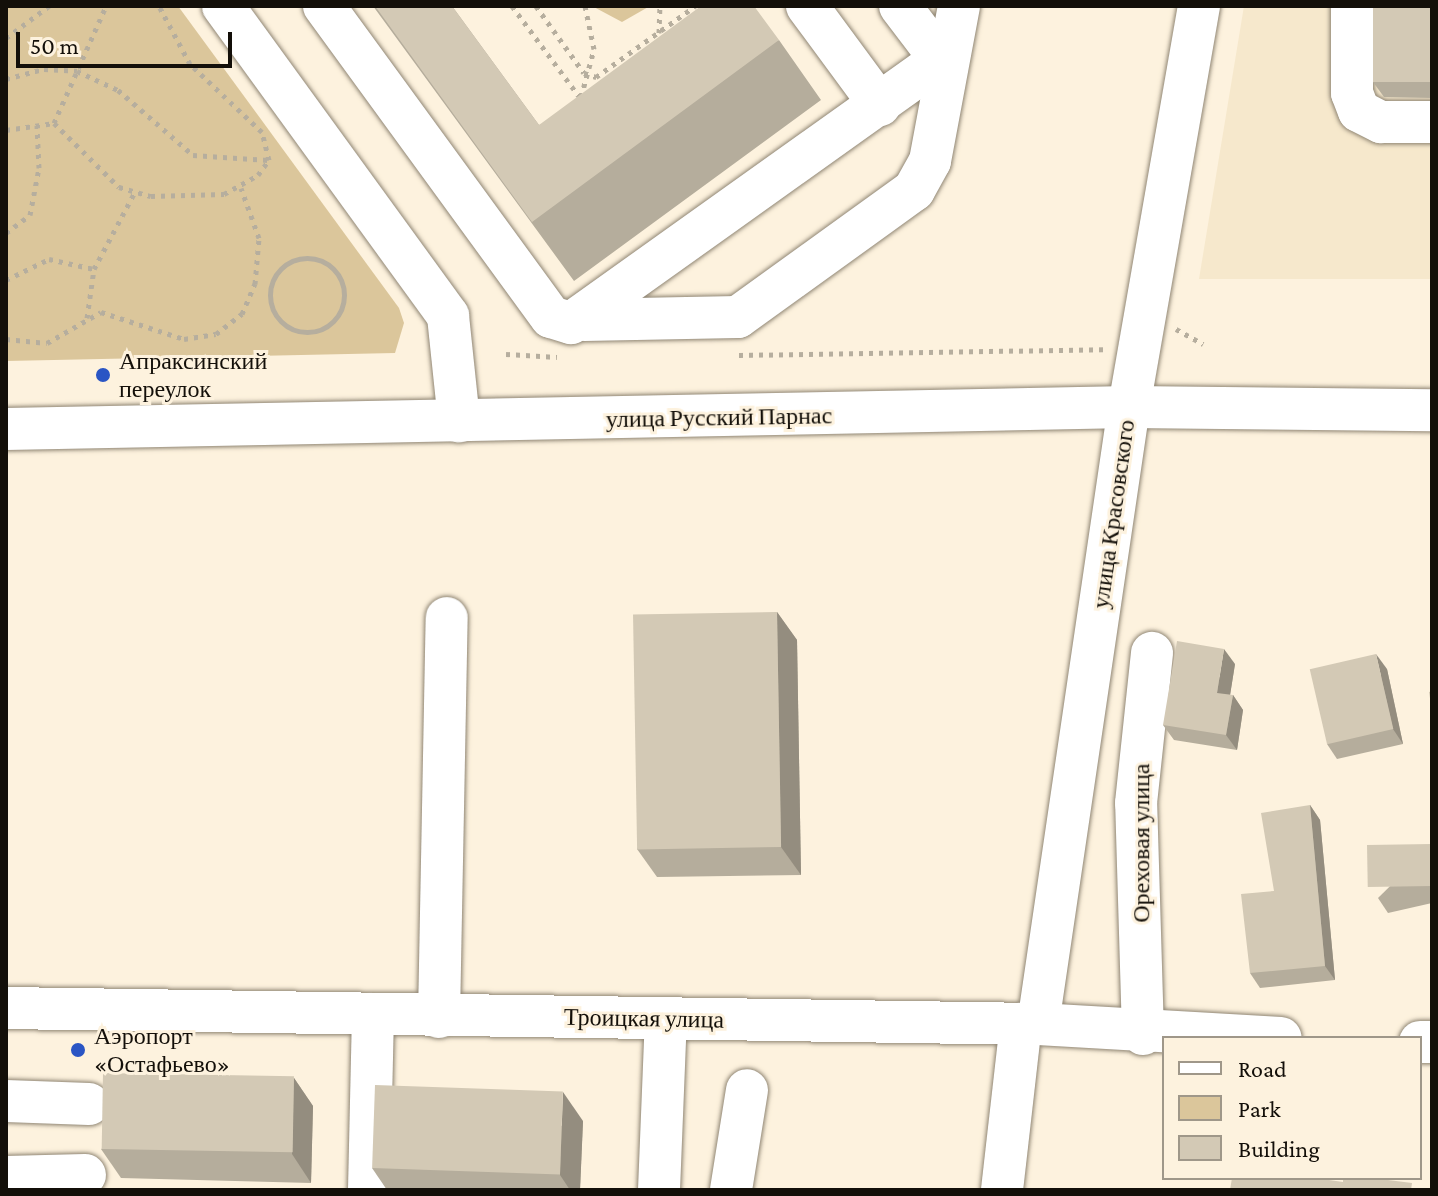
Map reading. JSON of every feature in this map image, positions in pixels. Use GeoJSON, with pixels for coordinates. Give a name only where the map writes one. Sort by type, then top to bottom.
{"type":"FeatureCollection","features":[{"type":"Feature","properties":{"kind":"street"},"geometry":{"type":"LineString","coordinates":[[223,6],[448,316],[459,421]]}},
{"type":"Feature","properties":{"kind":"street"},"geometry":{"type":"LineString","coordinates":[[324,6],[551,317],[584,320],[730,319],[752,310],[920,184],[959,6]]}},
{"type":"Feature","properties":{"kind":"street"},"geometry":{"type":"LineString","coordinates":[[807,6],[880,105]]}},
{"type":"Feature","properties":{"kind":"street"},"geometry":{"type":"LineString","coordinates":[[900,6],[946,57]]}},
{"type":"Feature","properties":{"kind":"street","name":"улица Красовского"},"geometry":{"type":"LineString","coordinates":[[1002,1190],[1129,407],[1199,6]]}},
{"type":"Feature","properties":{"kind":"street"},"geometry":{"type":"LineString","coordinates":[[1352,6],[1352,93],[1359,111],[1381,122],[1432,122]]}},
{"type":"Feature","properties":{"kind":"street"},"geometry":{"type":"LineString","coordinates":[[584,320],[946,57]]}},
{"type":"Feature","properties":{"kind":"street","name":"улица Русский Парнас"},"geometry":{"type":"LineString","coordinates":[[6,429],[1129,407],[1432,410]]}},
{"type":"Feature","properties":{"kind":"street"},"geometry":{"type":"LineString","coordinates":[[439,1017],[447,618]]}},
{"type":"Feature","properties":{"kind":"street","name":"Ореховая улица"},"geometry":{"type":"LineString","coordinates":[[1143,1034],[1136,803],[1152,653]]}},
{"type":"Feature","properties":{"kind":"street","name":"Троицкая улица"},"geometry":{"type":"LineString","coordinates":[[6,1008],[1030,1024],[1143,1034],[1212,1036]]}},
{"type":"Feature","properties":{"kind":"street"},"geometry":{"type":"LineString","coordinates":[[369,1190],[373,1014]]}},
{"type":"Feature","properties":{"kind":"street"},"geometry":{"type":"LineString","coordinates":[[659,1190],[666,1018]]}},
{"type":"Feature","properties":{"kind":"street"},"geometry":{"type":"LineString","coordinates":[[731,1190],[747,1090]]}},
{"type":"Feature","properties":{"kind":"street"},"geometry":{"type":"LineString","coordinates":[[6,1101],[89,1104]]}},
{"type":"Feature","properties":{"kind":"street"},"geometry":{"type":"LineString","coordinates":[[6,1177],[85,1175]]}},
{"type":"Feature","properties":{"kind":"path"},"geometry":{"type":"LineString","coordinates":[[6,38],[49,6]]}},
{"type":"Feature","properties":{"kind":"path"},"geometry":{"type":"LineString","coordinates":[[54,123],[106,6]]}},
{"type":"Feature","properties":{"kind":"path"},"geometry":{"type":"LineString","coordinates":[[159,6],[190,64],[262,132],[269,160]]}},
{"type":"Feature","properties":{"kind":"path"},"geometry":{"type":"LineString","coordinates":[[512,6],[589,106]]}},
{"type":"Feature","properties":{"kind":"path"},"geometry":{"type":"LineString","coordinates":[[536,6],[591,76]]}},
{"type":"Feature","properties":{"kind":"path"},"geometry":{"type":"LineString","coordinates":[[580,98],[591,76],[594,49],[585,6]]}},
{"type":"Feature","properties":{"kind":"path"},"geometry":{"type":"LineString","coordinates":[[660,6],[660,42]]}},
{"type":"Feature","properties":{"kind":"path"},"geometry":{"type":"LineString","coordinates":[[591,76],[695,6]]}},
{"type":"Feature","properties":{"kind":"path"},"geometry":{"type":"LineString","coordinates":[[6,79],[44,69],[77,71],[118,90],[193,155],[228,163],[269,160]]}},
{"type":"Feature","properties":{"kind":"path"},"geometry":{"type":"LineString","coordinates":[[6,130],[54,123]]}},
{"type":"Feature","properties":{"kind":"path"},"geometry":{"type":"LineString","coordinates":[[54,123],[119,187],[135,192],[184,199],[241,188],[269,160]]}},
{"type":"Feature","properties":{"kind":"path"},"geometry":{"type":"LineString","coordinates":[[6,233],[30,215],[39,168],[37,125]]}},
{"type":"Feature","properties":{"kind":"path"},"geometry":{"type":"LineString","coordinates":[[6,339],[47,343],[87,318],[116,312],[184,339],[216,334],[242,314],[255,284],[259,238],[241,188]]}},
{"type":"Feature","properties":{"kind":"path"},"geometry":{"type":"LineString","coordinates":[[87,318],[94,269],[135,192]]}},
{"type":"Feature","properties":{"kind":"path"},"geometry":{"type":"LineString","coordinates":[[255,284],[270,284],[295,258],[313,257],[342,278],[340,314],[319,330],[292,330],[273,310],[270,284]]}},
{"type":"Feature","properties":{"kind":"path"},"geometry":{"type":"LineString","coordinates":[[6,280],[49,259],[94,269]]}},
{"type":"Feature","properties":{"kind":"path"},"geometry":{"type":"LineString","coordinates":[[734,355],[1103,349],[1117,342]]}},
{"type":"Feature","properties":{"kind":"path"},"geometry":{"type":"LineString","coordinates":[[506,354],[561,357]]}},
{"type":"Feature","properties":{"kind":"shaded area"},"geometry":{"type":"Polygon","coordinates":[[[1244,6],[1432,6],[1432,279],[1199,279],[1244,6]]]}},
{"type":"Feature","properties":{"kind":"green space"},"geometry":{"type":"Polygon","coordinates":[[[6,6],[178,6],[399,308],[404,323],[395,353],[6,361],[6,6]]]}},
{"type":"Feature","properties":{"kind":"green space"},"geometry":{"type":"Polygon","coordinates":[[[592,6],[650,6],[622,22],[592,6]]]}},
{"type":"Feature","properties":{"kind":"building"},"geometry":{"type":"Polygon","coordinates":[[[375,6],[452,6],[539,125],[701,6],[754,6],[779,40],[532,222],[375,6]]]}},
{"type":"Feature","properties":{"kind":"building"},"geometry":{"type":"Polygon","coordinates":[[[1373,6],[1432,6],[1432,82],[1373,82],[1373,6]]]}},
{"type":"Feature","properties":{"kind":"building"},"geometry":{"type":"Polygon","coordinates":[[[777,612],[781,847],[637,849],[633,615],[777,612]]]}},
{"type":"Feature","properties":{"kind":"building"},"geometry":{"type":"Polygon","coordinates":[[[1177,641],[1224,649],[1217,693],[1233,695],[1226,735],[1163,725],[1177,641]]]}},
{"type":"Feature","properties":{"kind":"building"},"geometry":{"type":"Polygon","coordinates":[[[1376,654],[1393,729],[1327,744],[1310,669],[1376,654]]]}},
{"type":"Feature","properties":{"kind":"building"},"geometry":{"type":"Polygon","coordinates":[[[1310,805],[1325,966],[1250,973],[1241,894],[1274,891],[1261,813],[1310,805]]]}},
{"type":"Feature","properties":{"kind":"building"},"geometry":{"type":"Polygon","coordinates":[[[1431,844],[1432,886],[1368,887],[1367,845],[1431,844]]]}},
{"type":"Feature","properties":{"kind":"building"},"geometry":{"type":"Polygon","coordinates":[[[103,1073],[294,1076],[293,1152],[102,1149],[103,1073]]]}},
{"type":"Feature","properties":{"kind":"building"},"geometry":{"type":"Polygon","coordinates":[[[375,1085],[563,1092],[560,1175],[372,1168],[375,1085]]]}},
{"type":"Feature","properties":{"kind":"building"},"geometry":{"type":"Polygon","coordinates":[[[1232,1180],[1388,1180],[1412,1183],[1411,1190],[1230,1190],[1232,1180]]]}},
{"type":"Feature","properties":{"kind":"place","name":"Апраксинский переулок"},"geometry":{"type":"Point","coordinates":[103,375]}},
{"type":"Feature","properties":{"kind":"place","name":"Аэропорт «Остафьево»"},"geometry":{"type":"Point","coordinates":[78,1050]}}]}
